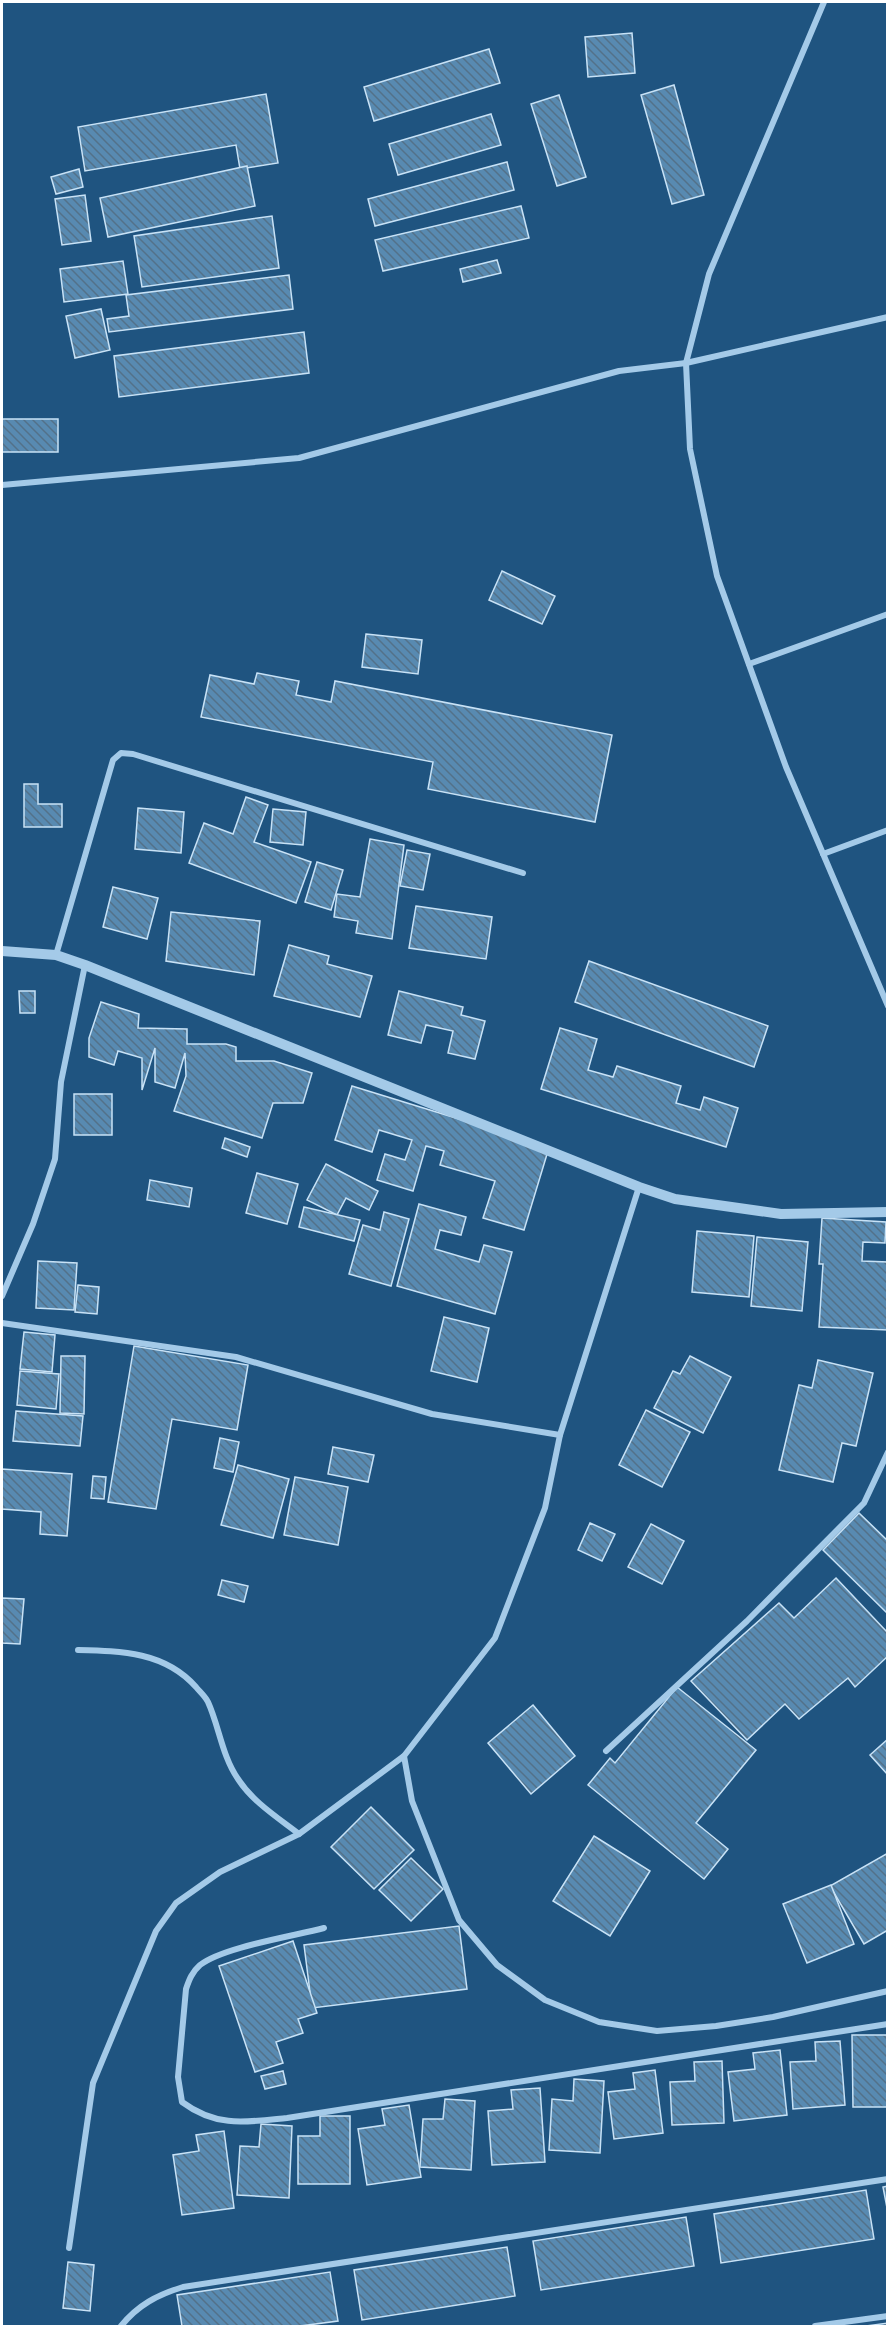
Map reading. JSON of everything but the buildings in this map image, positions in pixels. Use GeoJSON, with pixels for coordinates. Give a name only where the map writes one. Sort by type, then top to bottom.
{"type":"FeatureCollection","features":[{"type":"Feature","properties":{"kind":"street"},"geometry":{"type":"LineString","coordinates":[[824,2],[709,274],[686,363],[693,461],[717,576],[786,767],[888,1006]]}},
{"type":"Feature","properties":{"kind":"street"},"geometry":{"type":"LineString","coordinates":[[2,485],[299,458],[619,370],[686,363],[888,317]]}},
{"type":"Feature","properties":{"kind":"street"},"geometry":{"type":"LineString","coordinates":[[749,664],[888,614]]}},
{"type":"Feature","properties":{"kind":"street"},"geometry":{"type":"LineString","coordinates":[[56,955],[113,760],[121,753],[133,754],[524,873]]}},
{"type":"Feature","properties":{"kind":"street"},"geometry":{"type":"LineString","coordinates":[[823,854],[888,830]]}},
{"type":"Feature","properties":{"kind":"street"},"geometry":{"type":"LineString","coordinates":[[2,951],[56,955],[85,965],[639,1187],[675,1199],[781,1214],[888,1212]]}},
{"type":"Feature","properties":{"kind":"street"},"geometry":{"type":"LineString","coordinates":[[2,1296],[33,1224],[55,1159],[61,1082],[85,965]]}},
{"type":"Feature","properties":{"kind":"street"},"geometry":{"type":"LineString","coordinates":[[69,2248],[93,2083],[156,1930],[176,1903],[220,1872],[299,1834],[404,1756],[495,1638],[544,1508],[560,1435],[639,1187]]}},
{"type":"Feature","properties":{"kind":"street"},"geometry":{"type":"LineString","coordinates":[[2,1323],[236,1357],[432,1414],[508,1429],[560,1435]]}},
{"type":"Feature","properties":{"kind":"street"},"geometry":{"type":"LineString","coordinates":[[606,1751],[747,1621],[864,1503],[888,1452]]}},
{"type":"Feature","properties":{"kind":"street"},"geometry":{"type":"LineString","coordinates":[[78,1650],[127,1652],[166,1662],[187,1677],[207,1700],[217,1732],[237,1778],[256,1802],[299,1834]]}},
{"type":"Feature","properties":{"kind":"street"},"geometry":{"type":"LineString","coordinates":[[404,1756],[412,1801],[459,1920],[497,1965],[545,2000],[599,2022],[657,2031],[716,2026],[773,2017],[888,1991]]}},
{"type":"Feature","properties":{"kind":"street"},"geometry":{"type":"LineString","coordinates":[[324,1928],[223,1954],[200,1965],[190,1976],[186,1989],[178,2077],[182,2102],[197,2114],[218,2121],[241,2122],[287,2118],[888,2024]]}},
{"type":"Feature","properties":{"kind":"street"},"geometry":{"type":"LineString","coordinates":[[121,2326],[133,2311],[156,2296],[183,2287],[888,2179]]}},
{"type":"Feature","properties":{"kind":"street"},"geometry":{"type":"LineString","coordinates":[[815,2326],[888,2316]]}}]}
